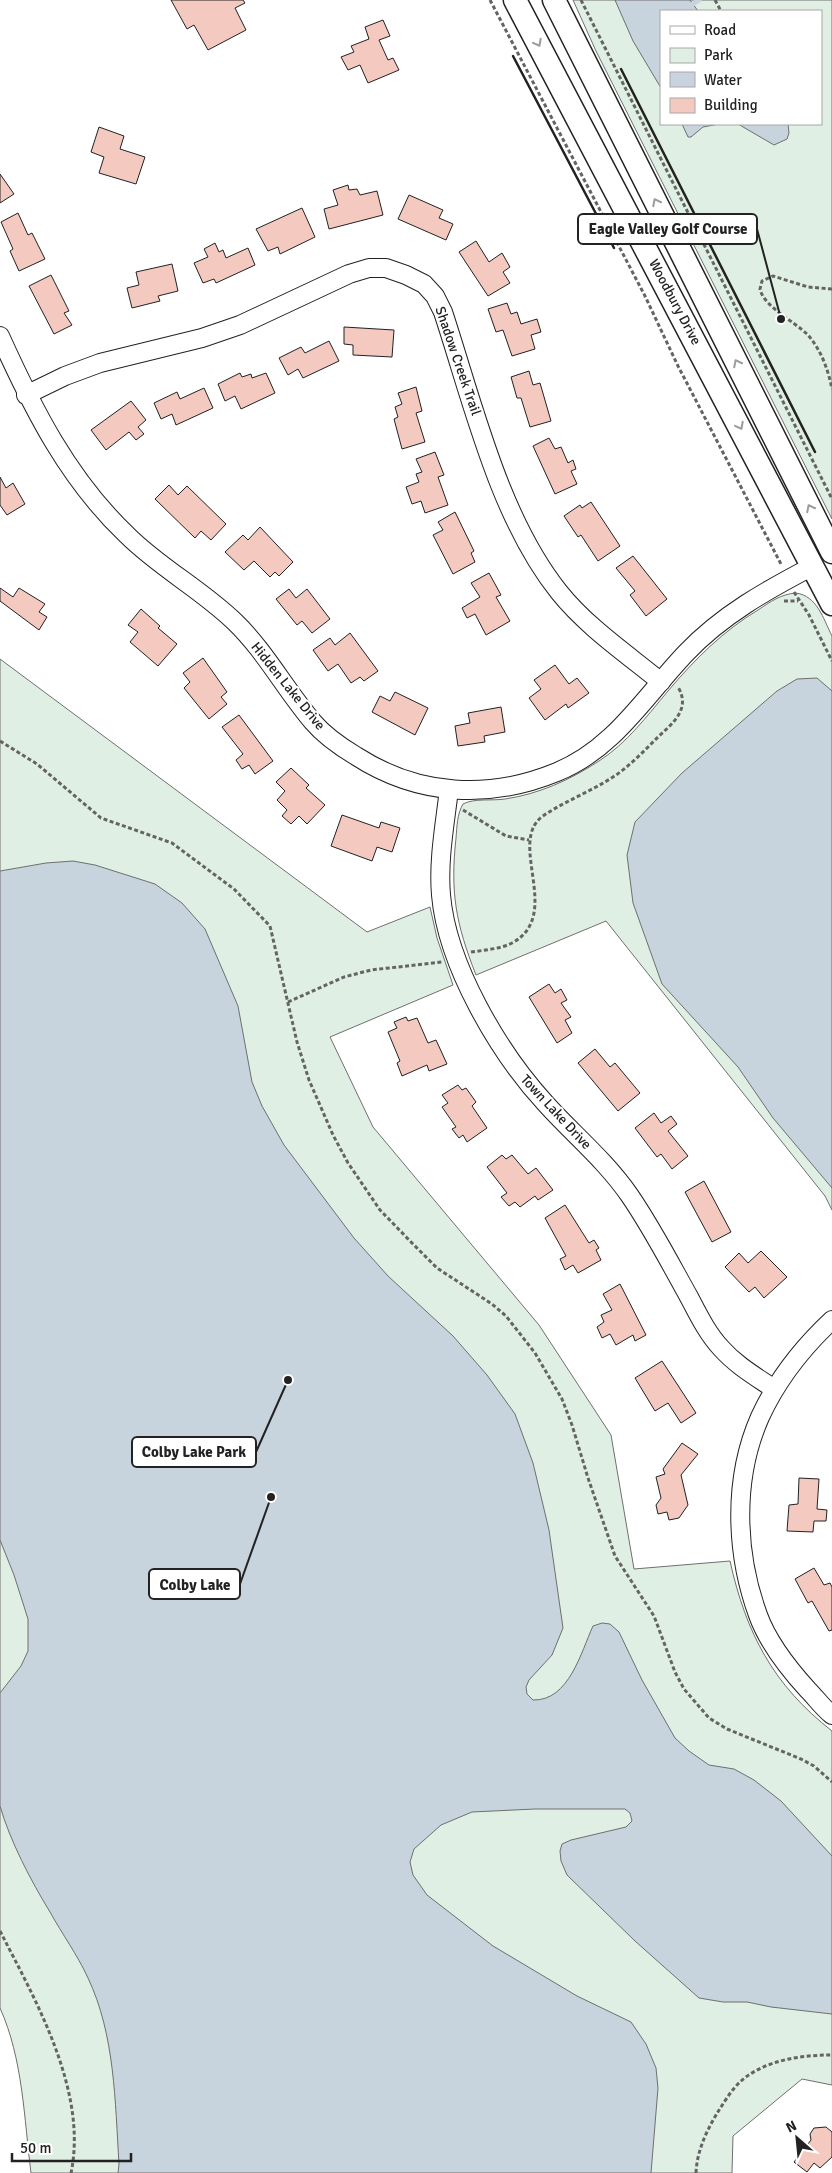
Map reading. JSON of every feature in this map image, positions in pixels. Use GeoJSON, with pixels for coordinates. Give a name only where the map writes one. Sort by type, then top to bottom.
{"type":"FeatureCollection","features":[{"type":"Feature","properties":{"kind":"main road","name":"Woodbury Drive"},"geometry":{"type":"LineString","coordinates":[[515,0],[832,604]]}},
{"type":"Feature","properties":{"kind":"main road","name":"Woodbury Drive"},"geometry":{"type":"LineString","coordinates":[[554,0],[832,552]]}},
{"type":"Feature","properties":{"kind":"street","name":"Shadow Creek Trail"},"geometry":{"type":"LineString","coordinates":[[26,395],[65,376],[100,363],[202,338],[240,325],[349,274],[369,268],[386,268],[406,275],[424,284],[435,296],[444,312],[499,483],[537,561],[560,592],[592,625],[672,681]]}},
{"type":"Feature","properties":{"kind":"street","name":"Hidden Lake Drive"},"geometry":{"type":"LineString","coordinates":[[0,336],[26,395],[48,436],[68,467],[98,506],[160,565],[222,609],[244,630],[315,724],[342,748],[374,768],[410,783],[449,789],[484,790],[506,788],[534,781],[560,771],[588,755],[672,681],[699,641],[726,618],[765,591],[813,566]]}},
{"type":"Feature","properties":{"kind":"street","name":"Town Lake Drive"},"geometry":{"type":"LineString","coordinates":[[449,789],[442,860],[441,894],[446,926],[456,957],[478,1004],[503,1049],[523,1078],[605,1164],[646,1220],[705,1325],[719,1346],[738,1365],[774,1389]]}},
{"type":"Feature","properties":{"kind":"street"},"geometry":{"type":"LineString","coordinates":[[832,1320],[808,1342],[774,1389],[760,1418],[748,1453],[740,1493],[741,1532],[747,1575],[758,1615],[776,1651],[798,1679],[832,1715]]}},
{"type":"Feature","properties":{"kind":"path"},"geometry":{"type":"LineString","coordinates":[[490,0],[645,296],[678,366],[778,559]]}},
{"type":"Feature","properties":{"kind":"path"},"geometry":{"type":"LineString","coordinates":[[581,0],[832,499]]}},
{"type":"Feature","properties":{"kind":"path"},"geometry":{"type":"LineString","coordinates":[[832,289],[808,287],[773,276],[762,281],[760,290],[766,302],[789,318],[813,341],[825,365],[832,389]]}},
{"type":"Feature","properties":{"kind":"path"},"geometry":{"type":"LineString","coordinates":[[779,602],[792,600],[798,601],[804,606],[832,661]]}},
{"type":"Feature","properties":{"kind":"path"},"geometry":{"type":"LineString","coordinates":[[471,952],[500,948],[512,943],[523,935],[529,926],[536,893],[530,840],[531,829],[541,817],[619,773],[675,721],[681,713],[683,704],[672,681]]}},
{"type":"Feature","properties":{"kind":"path"},"geometry":{"type":"LineString","coordinates":[[0,741],[37,764],[101,818],[172,843],[234,889],[270,926],[309,1080],[333,1135],[363,1188],[380,1210],[437,1268],[492,1304],[506,1316],[535,1353],[550,1377],[572,1425],[615,1556],[627,1578],[654,1616],[675,1672],[684,1688],[709,1718],[727,1729],[801,1759],[814,1766],[832,1782]]}},
{"type":"Feature","properties":{"kind":"path"},"geometry":{"type":"LineString","coordinates":[[449,789],[462,809],[482,823],[506,836],[530,840]]}},
{"type":"Feature","properties":{"kind":"path"},"geometry":{"type":"LineString","coordinates":[[288,1002],[344,977],[394,966],[440,962]]}},
{"type":"Feature","properties":{"kind":"path"},"geometry":{"type":"LineString","coordinates":[[0,1931],[39,2008],[68,2090],[76,2136],[71,2173]]}},
{"type":"Feature","properties":{"kind":"path"},"geometry":{"type":"LineString","coordinates":[[696,2173],[697,2157],[707,2130],[740,2081],[763,2066],[788,2059],[832,2056]]}},
{"type":"Feature","properties":{"kind":"green space"},"geometry":{"type":"Polygon","coordinates":[[[573,0],[832,0],[832,519],[596,51],[573,0]]]}},
{"type":"Feature","properties":{"kind":"green space"},"geometry":{"type":"Polygon","coordinates":[[[796,593],[809,598],[814,603],[819,609],[832,636],[832,1210],[825,1196],[606,921],[476,975],[459,924],[454,892],[454,858],[457,825],[463,804],[472,801],[505,799],[530,794],[565,780],[599,761],[628,738],[668,691],[721,636],[771,601],[796,593]]]}},
{"type":"Feature","properties":{"kind":"green space"},"geometry":{"type":"Polygon","coordinates":[[[0,659],[367,932],[430,907],[437,938],[453,985],[330,1037],[373,1127],[539,1325],[611,1435],[634,1569],[730,1561],[744,1611],[765,1656],[793,1695],[832,1731],[832,2085],[802,2079],[733,2136],[732,2173],[31,2173],[22,2089],[14,2048],[0,2008],[0,659]]]}},
{"type":"Feature","properties":{"kind":"water"},"geometry":{"type":"Polygon","coordinates":[[[615,0],[690,0],[697,10],[660,10],[660,86],[633,41],[615,0]]]}},
{"type":"Feature","properties":{"kind":"water"},"geometry":{"type":"Polygon","coordinates":[[[682,125],[714,125],[703,127],[691,137],[688,137],[682,125]]]}},
{"type":"Feature","properties":{"kind":"water"},"geometry":{"type":"Polygon","coordinates":[[[740,125],[788,125],[789,133],[787,139],[774,145],[740,125]]]}},
{"type":"Feature","properties":{"kind":"water"},"geometry":{"type":"Polygon","coordinates":[[[817,678],[832,691],[832,1188],[773,1118],[738,1067],[662,984],[633,903],[627,855],[635,822],[682,773],[777,691],[797,679],[817,678]]]}},
{"type":"Feature","properties":{"kind":"water"},"geometry":{"type":"Polygon","coordinates":[[[73,861],[95,865],[155,884],[182,903],[205,929],[238,1006],[252,1082],[262,1106],[284,1145],[354,1238],[388,1276],[453,1336],[487,1375],[515,1414],[533,1463],[549,1530],[563,1628],[552,1655],[529,1680],[526,1687],[527,1694],[533,1700],[545,1698],[556,1693],[572,1673],[593,1626],[602,1623],[610,1624],[619,1632],[642,1680],[675,1738],[709,1765],[734,1769],[754,1780],[781,1801],[832,1856],[832,2014],[771,2007],[747,2002],[723,2002],[699,1998],[635,1941],[567,1875],[561,1861],[560,1851],[562,1844],[571,1840],[626,1827],[632,1821],[630,1813],[625,1809],[535,1809],[472,1812],[441,1825],[414,1849],[410,1862],[413,1875],[427,1895],[493,1946],[577,1996],[631,2022],[646,2044],[656,2068],[658,2088],[651,2173],[118,2173],[115,2092],[109,2045],[97,2000],[79,1961],[28,1874],[9,1833],[0,1806],[0,1693],[21,1666],[28,1651],[28,1619],[14,1575],[0,1540],[0,871],[46,863],[73,861]]]}},
{"type":"Feature","properties":{"kind":"building"},"geometry":{"type":"Polygon","coordinates":[[[171,0],[243,0],[245,3],[235,8],[246,30],[208,50],[194,25],[187,29],[171,0]]]}},
{"type":"Feature","properties":{"kind":"building"},"geometry":{"type":"Polygon","coordinates":[[[383,20],[390,36],[379,40],[388,60],[393,58],[399,70],[368,83],[360,65],[348,70],[341,57],[354,52],[351,46],[369,39],[365,27],[383,20]]]}},
{"type":"Feature","properties":{"kind":"building"},"geometry":{"type":"Polygon","coordinates":[[[99,127],[124,136],[120,149],[145,157],[136,184],[99,173],[104,157],[91,152],[99,127]]]}},
{"type":"Feature","properties":{"kind":"building"},"geometry":{"type":"Polygon","coordinates":[[[0,174],[14,194],[0,203],[0,174]]]}},
{"type":"Feature","properties":{"kind":"building"},"geometry":{"type":"Polygon","coordinates":[[[348,185],[349,190],[357,189],[360,195],[377,191],[383,215],[329,229],[324,209],[338,205],[333,190],[348,185]]]}},
{"type":"Feature","properties":{"kind":"building"},"geometry":{"type":"Polygon","coordinates":[[[409,195],[443,210],[439,218],[453,224],[446,240],[398,219],[409,195]]]}},
{"type":"Feature","properties":{"kind":"building"},"geometry":{"type":"Polygon","coordinates":[[[302,208],[315,237],[280,254],[278,247],[268,251],[256,229],[302,208]]]}},
{"type":"Feature","properties":{"kind":"building"},"geometry":{"type":"Polygon","coordinates":[[[18,213],[28,235],[32,233],[45,259],[19,271],[10,251],[13,249],[1,222],[18,213]]]}},
{"type":"Feature","properties":{"kind":"building"},"geometry":{"type":"Polygon","coordinates":[[[476,241],[489,262],[502,253],[510,267],[503,272],[510,283],[488,296],[459,252],[476,241]]]}},
{"type":"Feature","properties":{"kind":"building"},"geometry":{"type":"Polygon","coordinates":[[[215,243],[219,252],[223,250],[226,258],[248,248],[255,265],[216,283],[214,279],[203,283],[194,263],[208,257],[204,249],[215,243]]]}},
{"type":"Feature","properties":{"kind":"building"},"geometry":{"type":"Polygon","coordinates":[[[172,264],[178,291],[158,296],[160,301],[132,308],[127,288],[139,285],[136,272],[172,264]]]}},
{"type":"Feature","properties":{"kind":"building"},"geometry":{"type":"Polygon","coordinates":[[[51,275],[69,311],[64,313],[72,325],[54,334],[29,286],[51,275]]]}},
{"type":"Feature","properties":{"kind":"building"},"geometry":{"type":"Polygon","coordinates":[[[507,303],[511,314],[517,312],[521,324],[537,319],[541,332],[531,335],[535,349],[512,356],[503,330],[496,332],[488,309],[507,303]]]}},
{"type":"Feature","properties":{"kind":"building"},"geometry":{"type":"Polygon","coordinates":[[[344,327],[394,330],[392,357],[353,355],[353,345],[344,344],[344,327]]]}},
{"type":"Feature","properties":{"kind":"building"},"geometry":{"type":"Polygon","coordinates":[[[329,341],[339,361],[303,378],[298,369],[288,375],[279,358],[301,347],[305,353],[329,341]]]}},
{"type":"Feature","properties":{"kind":"building"},"geometry":{"type":"Polygon","coordinates":[[[529,371],[533,385],[540,383],[551,421],[530,427],[521,398],[517,398],[511,377],[529,371]]]}},
{"type":"Feature","properties":{"kind":"building"},"geometry":{"type":"Polygon","coordinates":[[[240,373],[242,377],[251,374],[252,378],[266,373],[275,393],[241,409],[235,396],[225,401],[218,384],[240,373]]]}},
{"type":"Feature","properties":{"kind":"building"},"geometry":{"type":"Polygon","coordinates":[[[416,387],[422,411],[416,413],[425,442],[402,449],[394,419],[398,417],[395,407],[402,404],[398,393],[416,387]]]}},
{"type":"Feature","properties":{"kind":"building"},"geometry":{"type":"Polygon","coordinates":[[[204,388],[213,408],[176,425],[172,414],[161,419],[154,403],[177,392],[180,399],[204,388]]]}},
{"type":"Feature","properties":{"kind":"building"},"geometry":{"type":"Polygon","coordinates":[[[131,401],[146,420],[138,427],[144,434],[136,440],[129,432],[106,450],[91,430],[131,401]]]}},
{"type":"Feature","properties":{"kind":"building"},"geometry":{"type":"Polygon","coordinates":[[[549,438],[555,449],[561,447],[568,463],[573,460],[576,469],[571,471],[577,484],[555,494],[533,446],[549,438]]]}},
{"type":"Feature","properties":{"kind":"building"},"geometry":{"type":"Polygon","coordinates":[[[435,452],[444,475],[438,477],[448,505],[425,513],[421,501],[412,504],[406,487],[419,482],[416,474],[422,472],[416,459],[435,452]]]}},
{"type":"Feature","properties":{"kind":"building"},"geometry":{"type":"Polygon","coordinates":[[[0,477],[6,488],[13,483],[25,504],[7,515],[0,505],[0,477]]]}},
{"type":"Feature","properties":{"kind":"building"},"geometry":{"type":"Polygon","coordinates":[[[169,485],[178,495],[187,486],[226,524],[211,540],[201,531],[195,538],[155,499],[169,485]]]}},
{"type":"Feature","properties":{"kind":"building"},"geometry":{"type":"Polygon","coordinates":[[[591,502],[620,546],[598,561],[581,535],[578,537],[564,516],[580,505],[582,508],[591,502]]]}},
{"type":"Feature","properties":{"kind":"building"},"geometry":{"type":"Polygon","coordinates":[[[455,512],[474,551],[471,553],[475,562],[453,574],[433,535],[443,530],[438,522],[455,512]]]}},
{"type":"Feature","properties":{"kind":"building"},"geometry":{"type":"Polygon","coordinates":[[[260,527],[293,562],[279,576],[275,572],[270,577],[254,561],[244,570],[225,552],[243,535],[248,540],[260,527]]]}},
{"type":"Feature","properties":{"kind":"building"},"geometry":{"type":"Polygon","coordinates":[[[633,556],[667,599],[646,616],[630,595],[635,591],[616,568],[633,556]]]}},
{"type":"Feature","properties":{"kind":"building"},"geometry":{"type":"Polygon","coordinates":[[[489,573],[501,595],[496,597],[510,621],[486,635],[475,614],[467,618],[462,608],[480,597],[471,583],[489,573]]]}},
{"type":"Feature","properties":{"kind":"building"},"geometry":{"type":"Polygon","coordinates":[[[0,588],[13,597],[19,588],[45,604],[39,612],[47,617],[39,630],[0,601],[0,588]]]}},
{"type":"Feature","properties":{"kind":"building"},"geometry":{"type":"Polygon","coordinates":[[[289,589],[296,598],[307,589],[330,619],[312,633],[302,621],[297,625],[276,599],[289,589]]]}},
{"type":"Feature","properties":{"kind":"building"},"geometry":{"type":"Polygon","coordinates":[[[141,609],[160,626],[158,628],[177,644],[158,666],[130,642],[138,632],[128,625],[141,609]]]}},
{"type":"Feature","properties":{"kind":"building"},"geometry":{"type":"Polygon","coordinates":[[[350,633],[378,671],[364,681],[360,677],[351,683],[338,664],[328,671],[313,650],[330,638],[335,645],[350,633]]]}},
{"type":"Feature","properties":{"kind":"building"},"geometry":{"type":"Polygon","coordinates":[[[203,658],[227,692],[221,697],[227,704],[209,719],[184,688],[190,682],[183,673],[203,658]]]}},
{"type":"Feature","properties":{"kind":"building"},"geometry":{"type":"Polygon","coordinates":[[[555,665],[569,684],[577,678],[589,693],[568,708],[566,704],[545,720],[529,698],[541,689],[534,680],[555,665]]]}},
{"type":"Feature","properties":{"kind":"building"},"geometry":{"type":"Polygon","coordinates":[[[395,692],[428,708],[415,735],[372,712],[380,696],[390,701],[395,692]]]}},
{"type":"Feature","properties":{"kind":"building"},"geometry":{"type":"Polygon","coordinates":[[[501,707],[505,732],[484,736],[485,742],[458,746],[455,726],[470,723],[468,713],[501,707]]]}},
{"type":"Feature","properties":{"kind":"building"},"geometry":{"type":"Polygon","coordinates":[[[239,715],[273,761],[255,774],[249,765],[242,769],[236,760],[243,754],[222,727],[239,715]]]}},
{"type":"Feature","properties":{"kind":"building"},"geometry":{"type":"Polygon","coordinates":[[[291,768],[309,785],[306,788],[325,805],[307,824],[299,816],[291,824],[282,816],[287,810],[277,800],[285,791],[276,782],[291,768]]]}},
{"type":"Feature","properties":{"kind":"building"},"geometry":{"type":"Polygon","coordinates":[[[342,815],[379,828],[381,822],[400,828],[392,852],[377,847],[372,861],[331,846],[342,815]]]}},
{"type":"Feature","properties":{"kind":"building"},"geometry":{"type":"Polygon","coordinates":[[[549,984],[555,993],[561,989],[567,1000],[561,1003],[571,1017],[565,1020],[572,1033],[557,1043],[529,997],[549,984]]]}},
{"type":"Feature","properties":{"kind":"building"},"geometry":{"type":"Polygon","coordinates":[[[406,1017],[408,1021],[417,1018],[428,1043],[436,1040],[447,1064],[429,1071],[427,1065],[402,1076],[397,1063],[400,1061],[388,1032],[397,1028],[394,1022],[406,1017]]]}},
{"type":"Feature","properties":{"kind":"building"},"geometry":{"type":"Polygon","coordinates":[[[595,1049],[610,1067],[615,1063],[640,1093],[618,1111],[578,1063],[595,1049]]]}},
{"type":"Feature","properties":{"kind":"building"},"geometry":{"type":"Polygon","coordinates":[[[458,1085],[462,1090],[466,1088],[476,1102],[472,1106],[487,1128],[467,1142],[463,1135],[459,1138],[452,1129],[456,1127],[442,1107],[448,1103],[442,1095],[458,1085]]]}},
{"type":"Feature","properties":{"kind":"building"},"geometry":{"type":"Polygon","coordinates":[[[654,1113],[661,1123],[671,1116],[677,1124],[668,1131],[688,1156],[672,1169],[661,1154],[657,1157],[635,1128],[654,1113]]]}},
{"type":"Feature","properties":{"kind":"building"},"geometry":{"type":"Polygon","coordinates":[[[502,1155],[506,1159],[512,1155],[528,1174],[536,1168],[553,1190],[538,1200],[535,1196],[520,1207],[515,1202],[509,1206],[501,1197],[507,1193],[487,1167],[502,1155]]]}},
{"type":"Feature","properties":{"kind":"building"},"geometry":{"type":"Polygon","coordinates":[[[704,1181],[731,1232],[712,1242],[685,1192],[704,1181]]]}},
{"type":"Feature","properties":{"kind":"building"},"geometry":{"type":"Polygon","coordinates":[[[565,1205],[589,1243],[594,1240],[599,1248],[596,1250],[601,1260],[578,1273],[573,1265],[565,1270],[560,1259],[566,1256],[545,1218],[565,1205]]]}},
{"type":"Feature","properties":{"kind":"building"},"geometry":{"type":"Polygon","coordinates":[[[761,1251],[787,1277],[764,1298],[755,1287],[749,1292],[725,1267],[739,1253],[748,1263],[761,1251]]]}},
{"type":"Feature","properties":{"kind":"building"},"geometry":{"type":"Polygon","coordinates":[[[620,1284],[646,1335],[635,1341],[633,1335],[616,1345],[610,1334],[602,1338],[597,1327],[604,1322],[601,1315],[612,1310],[603,1294],[620,1284]]]}},
{"type":"Feature","properties":{"kind":"building"},"geometry":{"type":"Polygon","coordinates":[[[662,1361],[696,1413],[681,1423],[668,1403],[655,1411],[635,1378],[662,1361]]]}},
{"type":"Feature","properties":{"kind":"building"},"geometry":{"type":"Polygon","coordinates":[[[682,1443],[698,1454],[681,1475],[688,1505],[679,1518],[669,1520],[667,1512],[658,1514],[656,1505],[661,1498],[656,1477],[665,1474],[663,1469],[682,1443]]]}},
{"type":"Feature","properties":{"kind":"building"},"geometry":{"type":"Polygon","coordinates":[[[799,1478],[819,1479],[817,1509],[827,1510],[826,1521],[814,1521],[813,1532],[787,1531],[789,1505],[798,1504],[799,1478]]]}},
{"type":"Feature","properties":{"kind":"building"},"geometry":{"type":"Polygon","coordinates":[[[814,1568],[824,1585],[830,1583],[832,1587],[832,1630],[829,1631],[812,1601],[808,1603],[795,1579],[814,1568]]]}},
{"type":"Feature","properties":{"kind":"building"},"geometry":{"type":"Polygon","coordinates":[[[826,2127],[832,2132],[832,2157],[820,2168],[814,2163],[807,2172],[794,2162],[811,2140],[810,2134],[814,2128],[826,2127]]]}},
{"type":"Feature","properties":{"kind":"waterway"},"geometry":{"type":"LineString","coordinates":[[693,4],[699,0]]}},
{"type":"Feature","properties":{"kind":"wall"},"geometry":{"type":"LineString","coordinates":[[513,56],[614,248]]}},
{"type":"Feature","properties":{"kind":"wall"},"geometry":{"type":"LineString","coordinates":[[621,69],[815,452]]}},
{"type":"Feature","properties":{"kind":"place","name":"Eagle Valley Golf Course"},"geometry":{"type":"Point","coordinates":[781,319]}},
{"type":"Feature","properties":{"kind":"place","name":"Colby Lake Park"},"geometry":{"type":"Point","coordinates":[288,1380]}},
{"type":"Feature","properties":{"kind":"place","name":"Colby Lake"},"geometry":{"type":"Point","coordinates":[271,1497]}}]}
